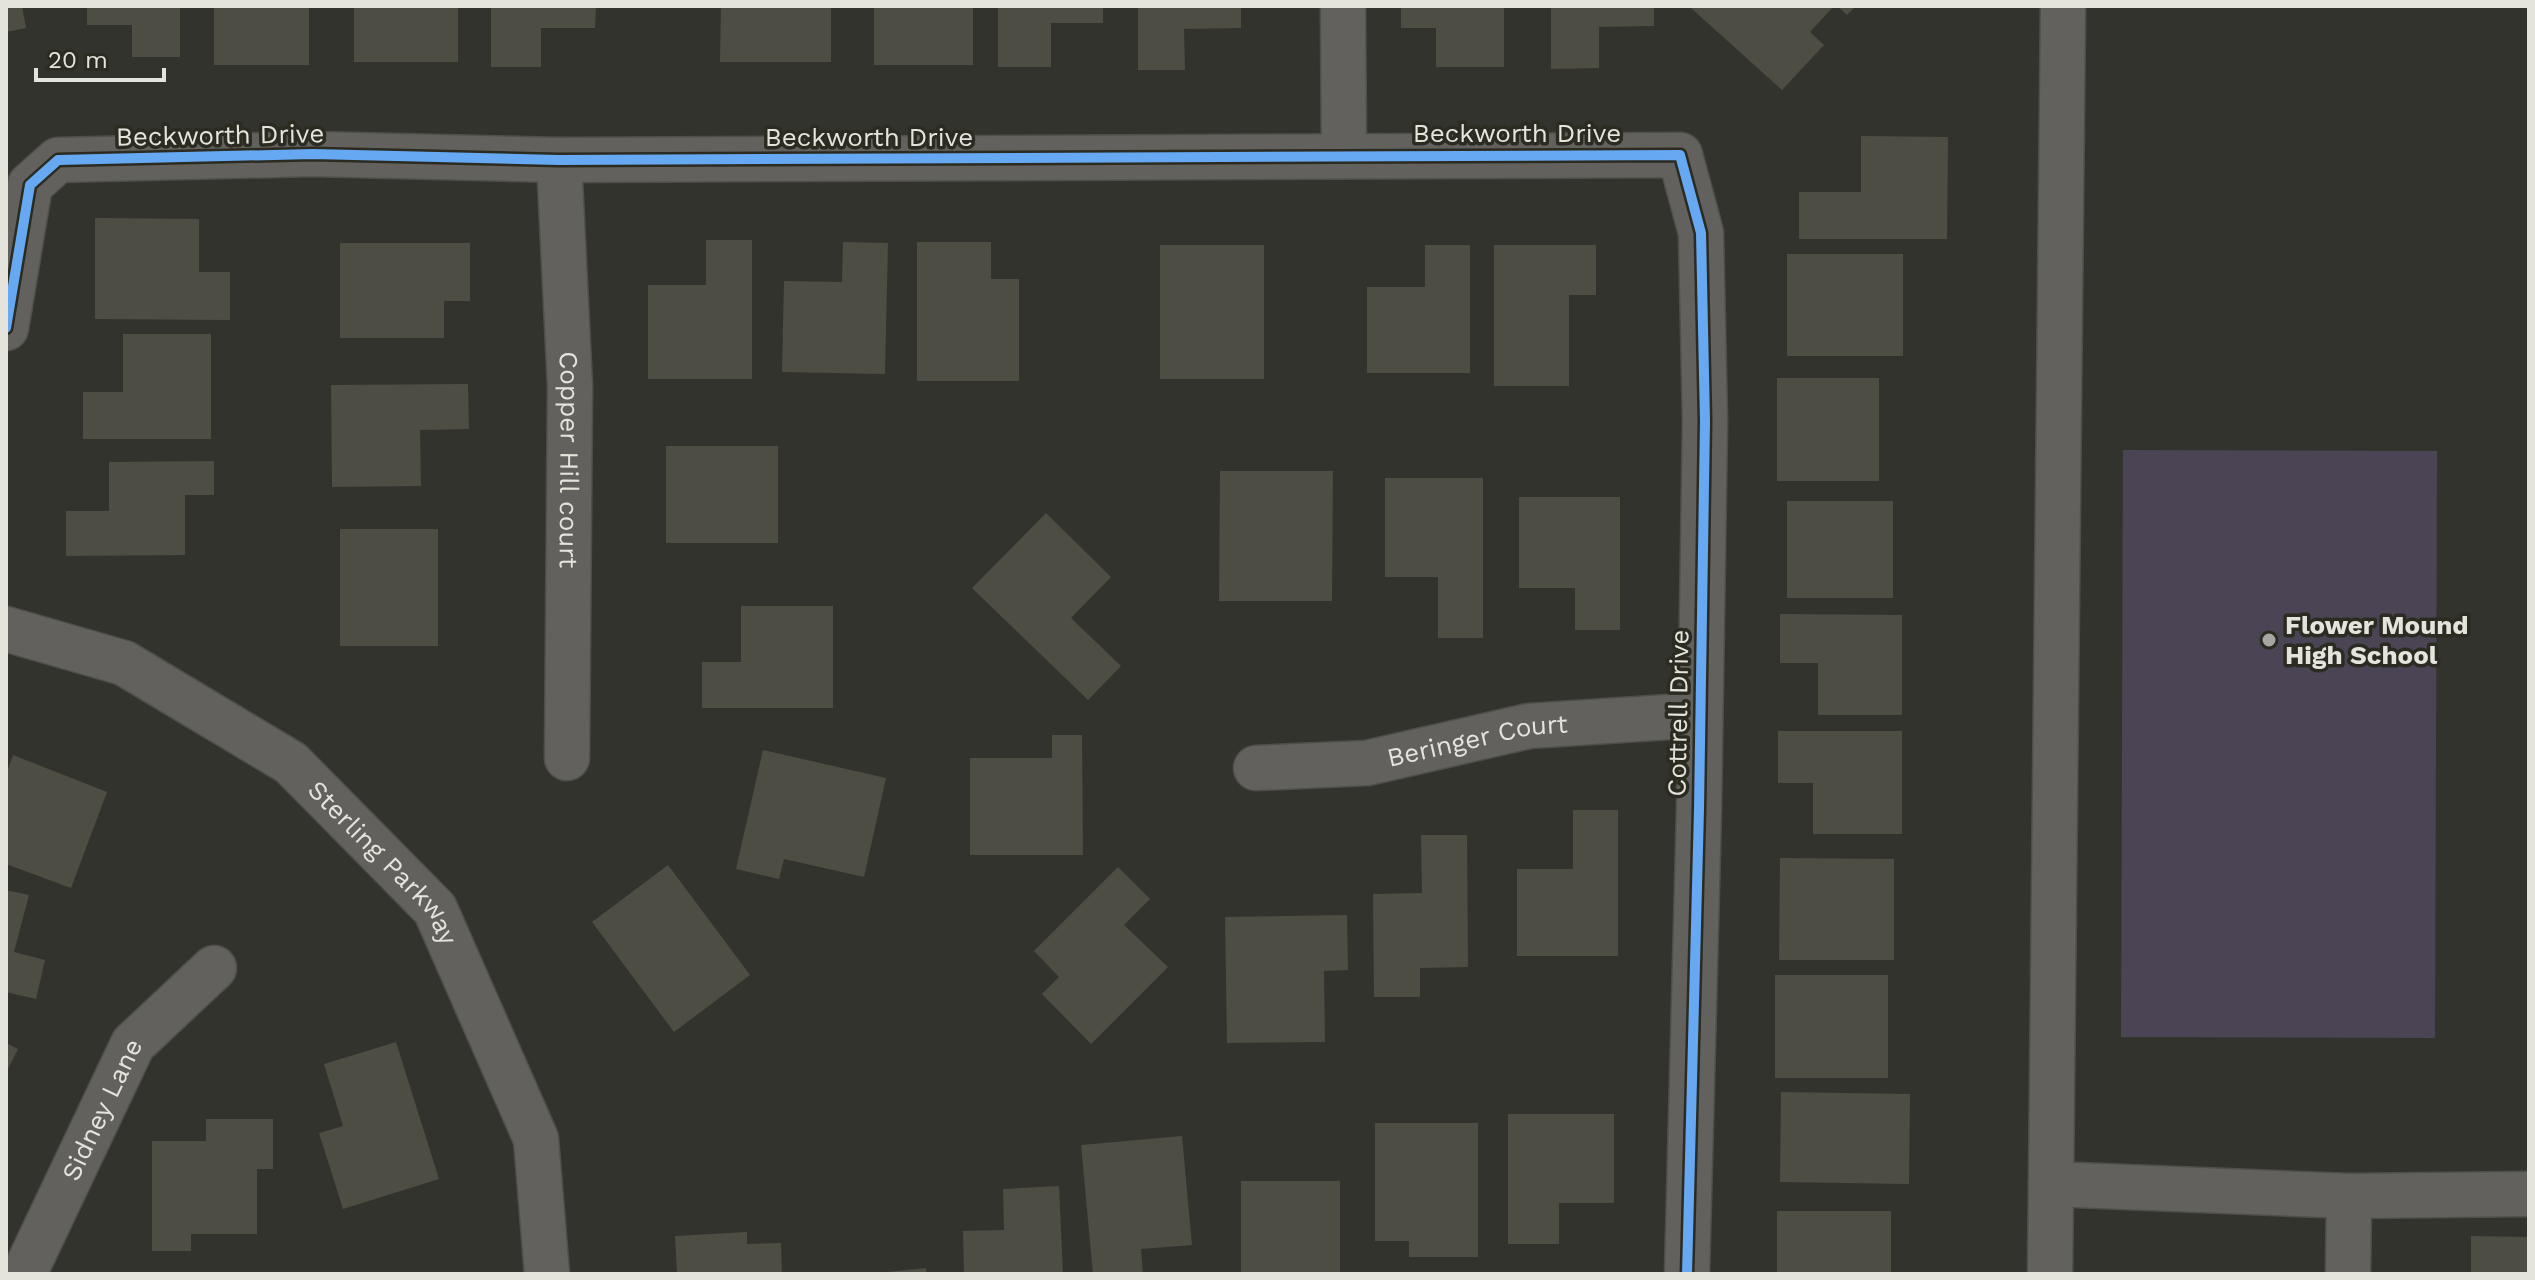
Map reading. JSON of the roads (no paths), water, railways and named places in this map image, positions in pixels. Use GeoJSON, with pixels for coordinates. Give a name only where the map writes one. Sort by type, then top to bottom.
{"type":"FeatureCollection","features":[{"type":"Feature","properties":{"kind":"street"},"geometry":{"type":"LineString","coordinates":[[1343,6],[1344,156]]}},
{"type":"Feature","properties":{"kind":"street"},"geometry":{"type":"LineString","coordinates":[[2050,1274],[2063,6]]}},
{"type":"Feature","properties":{"kind":"street","name":"Beckworth Drive"},"geometry":{"type":"LineString","coordinates":[[6,328],[30,185],[58,160],[313,154],[559,160],[1680,155]]}},
{"type":"Feature","properties":{"kind":"street","name":"Cottrell Drive"},"geometry":{"type":"LineString","coordinates":[[1680,155],[1701,233],[1705,421],[1687,1274]]}},
{"type":"Feature","properties":{"kind":"street","name":"Copper Hill court"},"geometry":{"type":"LineString","coordinates":[[559,160],[570,386],[567,758]]}},
{"type":"Feature","properties":{"kind":"street","name":"Sterling Parkway"},"geometry":{"type":"LineString","coordinates":[[6,629],[124,663],[291,763],[435,909],[536,1139],[547,1274]]}},
{"type":"Feature","properties":{"kind":"street","name":"Beringer Court"},"geometry":{"type":"LineString","coordinates":[[1256,768],[1367,763],[1529,726],[1700,715]]}},
{"type":"Feature","properties":{"kind":"street","name":"Sidney Lane"},"geometry":{"type":"LineString","coordinates":[[24,1274],[133,1044],[214,968]]}},
{"type":"Feature","properties":{"kind":"street"},"geometry":{"type":"LineString","coordinates":[[2051,1184],[2349,1196],[2529,1194]]}},
{"type":"Feature","properties":{"kind":"street"},"geometry":{"type":"LineString","coordinates":[[2348,1274],[2349,1196]]}},
{"type":"Feature","properties":{"kind":"place","name":"Flower Mound High School"},"geometry":{"type":"Point","coordinates":[2269,640]}}]}
